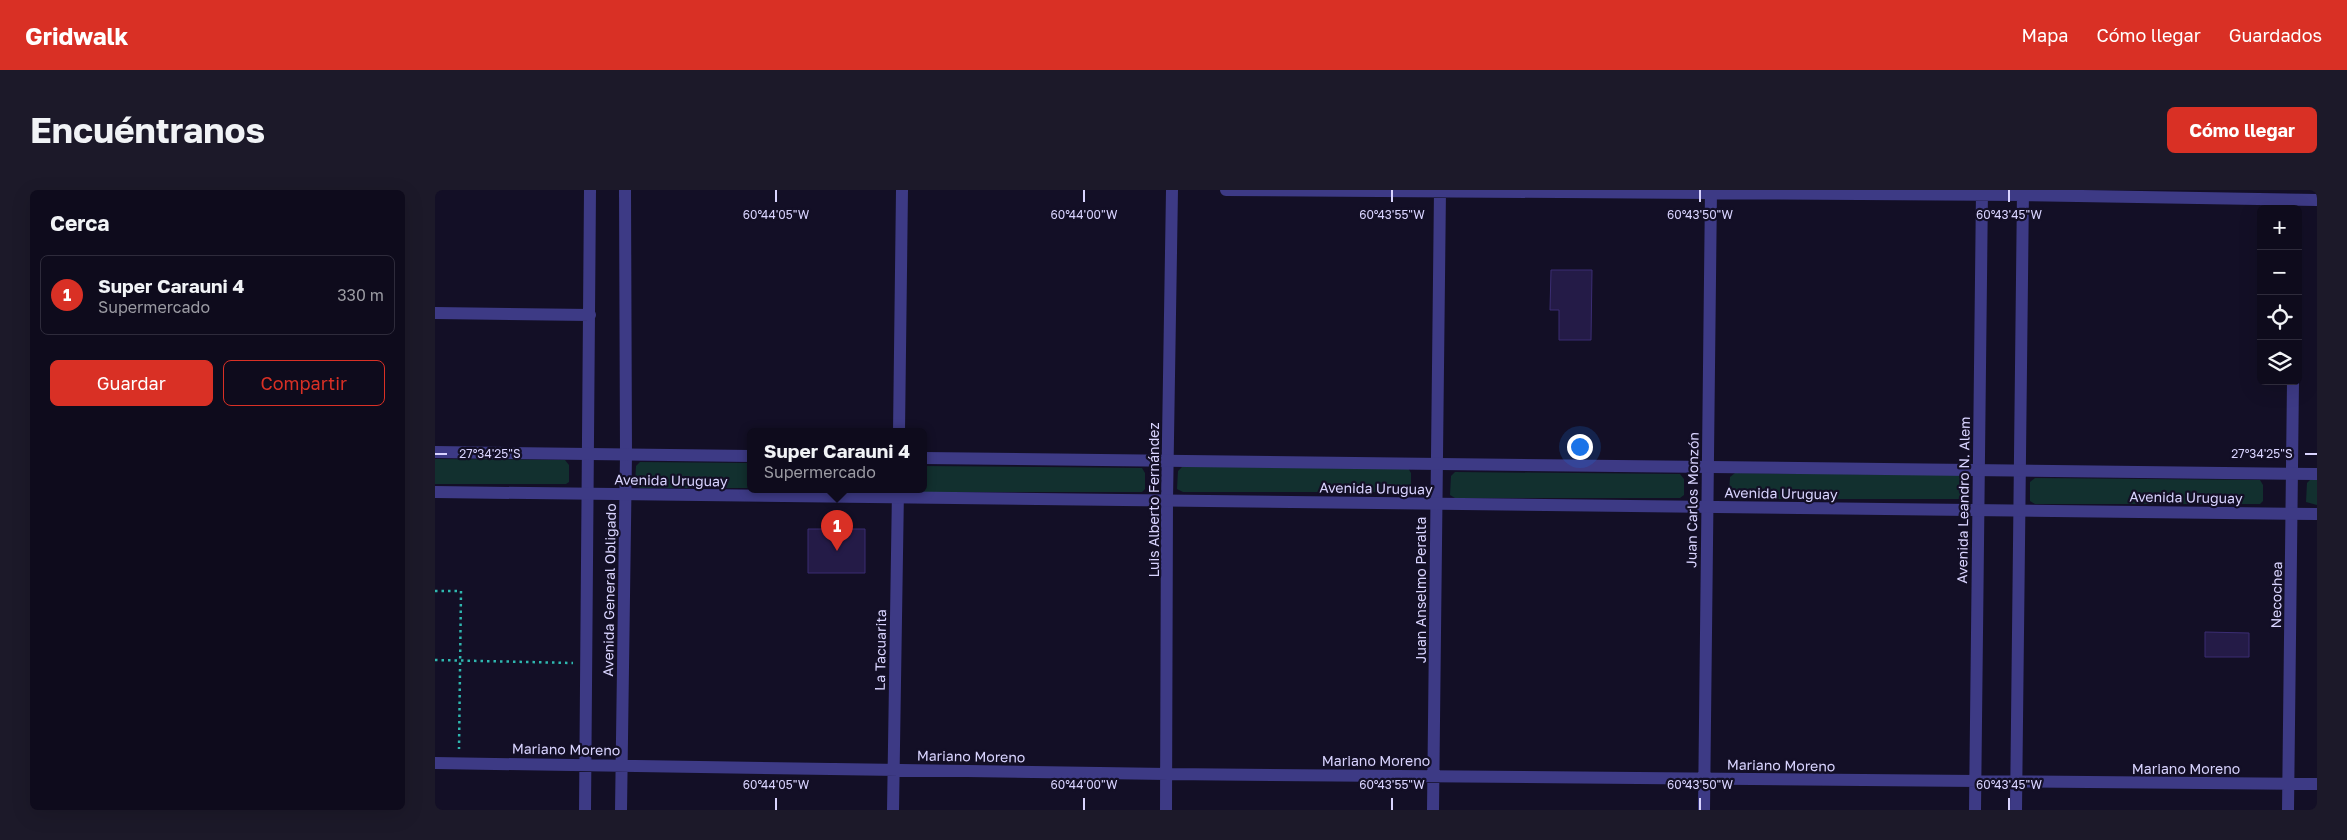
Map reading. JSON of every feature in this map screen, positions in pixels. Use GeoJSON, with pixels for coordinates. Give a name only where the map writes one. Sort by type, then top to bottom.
{"type":"FeatureCollection","features":[{"type":"Feature","properties":{"kind":"street","name":"Avenida General Obligado"},"geometry":{"type":"LineString","coordinates":[[585,810],[590,190]]}},
{"type":"Feature","properties":{"kind":"street","name":"Avenida General Obligado"},"geometry":{"type":"LineString","coordinates":[[621,810],[626,454],[625,190]]}},
{"type":"Feature","properties":{"kind":"street"},"geometry":{"type":"LineString","coordinates":[[899,428],[902,190]]}},
{"type":"Feature","properties":{"kind":"street","name":"Luis Alberto Fernández"},"geometry":{"type":"LineString","coordinates":[[1167,810],[1167,461],[1172,190]]}},
{"type":"Feature","properties":{"kind":"street"},"geometry":{"type":"LineString","coordinates":[[1226,190],[2023,193],[2317,200]]}},
{"type":"Feature","properties":{"kind":"street","name":"Juan Anselmo Peralta"},"geometry":{"type":"LineString","coordinates":[[1433,810],[1440,191]]}},
{"type":"Feature","properties":{"kind":"street","name":"Juan Carlos Monzón"},"geometry":{"type":"LineString","coordinates":[[1704,810],[1711,191]]}},
{"type":"Feature","properties":{"kind":"street","name":"Avenida Leandro N. Alem"},"geometry":{"type":"LineString","coordinates":[[1975,810],[1982,193]]}},
{"type":"Feature","properties":{"kind":"street"},"geometry":{"type":"LineString","coordinates":[[2016,810],[2023,193]]}},
{"type":"Feature","properties":{"kind":"street"},"geometry":{"type":"LineString","coordinates":[[435,313],[590,315]]}},
{"type":"Feature","properties":{"kind":"street","name":"Necochea"},"geometry":{"type":"LineString","coordinates":[[2288,810],[2293,385]]}},
{"type":"Feature","properties":{"kind":"street","name":"Avenida Uruguay"},"geometry":{"type":"LineString","coordinates":[[435,452],[747,456]]}},
{"type":"Feature","properties":{"kind":"street","name":"Avenida Uruguay"},"geometry":{"type":"LineString","coordinates":[[927,458],[2317,474]]}},
{"type":"Feature","properties":{"kind":"street","name":"Avenida Uruguay"},"geometry":{"type":"LineString","coordinates":[[435,492],[625,495],[898,494],[1167,501],[2317,514]]}},
{"type":"Feature","properties":{"kind":"street","name":"La Tacuarita"},"geometry":{"type":"LineString","coordinates":[[893,810],[898,494]]}},
{"type":"Feature","properties":{"kind":"street","name":"Mariano Moreno"},"geometry":{"type":"LineString","coordinates":[[435,763],[1167,774],[1434,775],[2016,783],[2317,784]]}},
{"type":"Feature","properties":{"kind":"path"},"geometry":{"type":"LineString","coordinates":[[435,591],[461,591],[459,763]]}},
{"type":"Feature","properties":{"kind":"path"},"geometry":{"type":"LineString","coordinates":[[435,660],[586,664]]}},
{"type":"Feature","properties":{"kind":"green space"},"geometry":{"type":"Polygon","coordinates":[[[435,459],[565,460],[569,465],[569,482],[566,484],[435,484],[435,459]]]}},
{"type":"Feature","properties":{"kind":"green space"},"geometry":{"type":"Polygon","coordinates":[[[640,462],[747,463],[747,488],[640,488],[635,485],[636,466],[640,462]]]}},
{"type":"Feature","properties":{"kind":"green space"},"geometry":{"type":"Polygon","coordinates":[[[927,466],[1142,468],[1145,473],[1145,489],[1142,492],[927,492],[927,466]]]}},
{"type":"Feature","properties":{"kind":"green space"},"geometry":{"type":"Polygon","coordinates":[[[1183,466],[1408,468],[1411,473],[1411,490],[1408,492],[1183,492],[1177,489],[1178,471],[1183,466]]]}},
{"type":"Feature","properties":{"kind":"green space"},"geometry":{"type":"Polygon","coordinates":[[[1455,472],[1680,474],[1684,479],[1684,495],[1680,498],[1455,498],[1450,495],[1451,476],[1455,472]]]}},
{"type":"Feature","properties":{"kind":"green space"},"geometry":{"type":"Polygon","coordinates":[[[1735,473],[1960,475],[1963,480],[1963,496],[1960,499],[1735,499],[1729,495],[1730,477],[1735,473]]]}},
{"type":"Feature","properties":{"kind":"green space"},"geometry":{"type":"Polygon","coordinates":[[[2035,478],[2260,480],[2263,485],[2263,501],[2260,504],[2035,504],[2030,501],[2030,482],[2035,478]]]}},
{"type":"Feature","properties":{"kind":"green space"},"geometry":{"type":"Polygon","coordinates":[[[2311,479],[2317,479],[2317,505],[2306,502],[2307,483],[2311,479]]]}},
{"type":"Feature","properties":{"kind":"building"},"geometry":{"type":"Polygon","coordinates":[[[1551,270],[1592,270],[1591,340],[1559,340],[1559,310],[1550,310],[1551,270]]]}},
{"type":"Feature","properties":{"kind":"building"},"geometry":{"type":"Polygon","coordinates":[[[808,529],[865,529],[865,573],[808,573],[808,529]]]}},
{"type":"Feature","properties":{"kind":"building"},"geometry":{"type":"Polygon","coordinates":[[[2205,632],[2249,633],[2249,657],[2205,657],[2205,632]]]}},
{"type":"Feature","properties":{"kind":"place","name":"Super Carauni 4"},"geometry":{"type":"Point","coordinates":[837,551]}}]}
